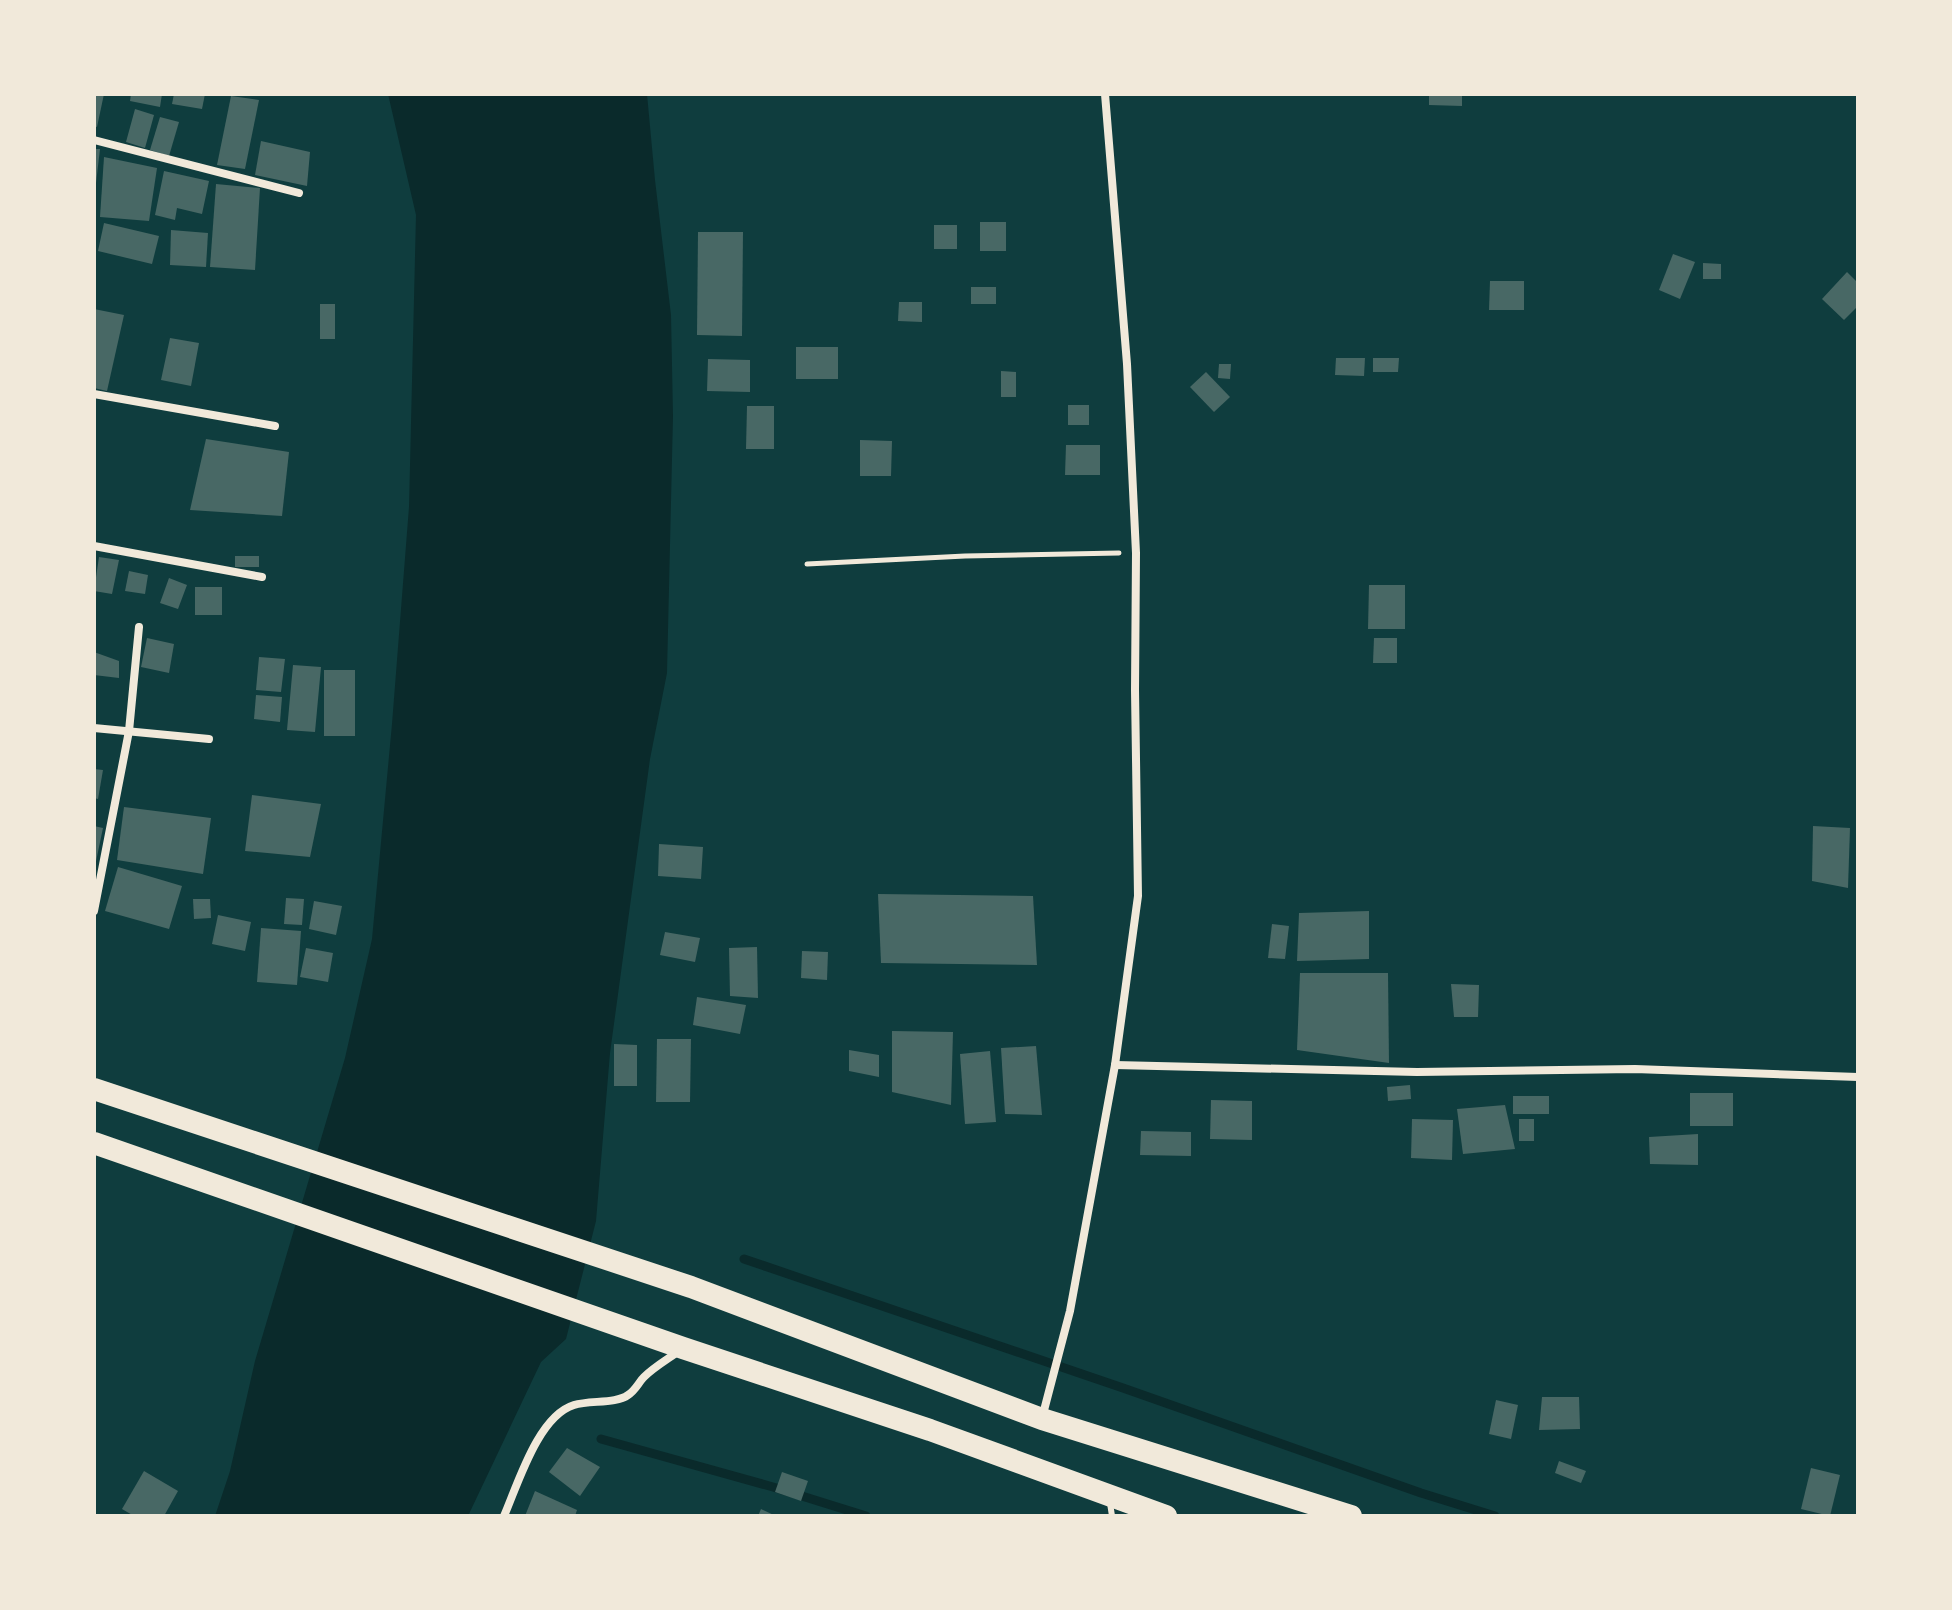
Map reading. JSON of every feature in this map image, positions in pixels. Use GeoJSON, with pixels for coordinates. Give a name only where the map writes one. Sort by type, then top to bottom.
{"type":"FeatureCollection","features":[{"type":"Feature","properties":{"kind":"highway"},"geometry":{"type":"LineString","coordinates":[[94,1089],[691,1287],[1042,1419],[1351,1516]]}},
{"type":"Feature","properties":{"kind":"highway"},"geometry":{"type":"LineString","coordinates":[[94,1143],[677,1346],[930,1430],[1111,1506],[1166,1516]]}},
{"type":"Feature","properties":{"kind":"street"},"geometry":{"type":"LineString","coordinates":[[1042,1419],[1070,1311],[1115,1065],[1138,896],[1136,553],[1127,364],[1105,94]]}},
{"type":"Feature","properties":{"kind":"street"},"geometry":{"type":"LineString","coordinates":[[94,140],[299,193]]}},
{"type":"Feature","properties":{"kind":"street"},"geometry":{"type":"LineString","coordinates":[[94,394],[275,426]]}},
{"type":"Feature","properties":{"kind":"street"},"geometry":{"type":"LineString","coordinates":[[94,546],[262,577]]}},
{"type":"Feature","properties":{"kind":"street"},"geometry":{"type":"LineString","coordinates":[[94,911],[129,731],[139,627]]}},
{"type":"Feature","properties":{"kind":"street"},"geometry":{"type":"LineString","coordinates":[[94,728],[209,739]]}},
{"type":"Feature","properties":{"kind":"street"},"geometry":{"type":"LineString","coordinates":[[1115,1065],[1417,1072],[1635,1069],[1858,1077]]}},
{"type":"Feature","properties":{"kind":"street"},"geometry":{"type":"LineString","coordinates":[[504,1516],[528,1459],[549,1423],[569,1406],[627,1396],[677,1346]]}},
{"type":"Feature","properties":{"kind":"path"},"geometry":{"type":"LineString","coordinates":[[807,564],[965,556],[1136,553]]}},
{"type":"Feature","properties":{"kind":"water"},"geometry":{"type":"Polygon","coordinates":[[[388,94],[647,94],[671,315],[673,416],[667,673],[650,759],[610,1053],[596,1221],[566,1339],[541,1362],[468,1516],[215,1516],[230,1471],[255,1361],[345,1058],[372,939],[409,507],[416,215],[388,94]]]}},
{"type":"Feature","properties":{"kind":"building"},"geometry":{"type":"Polygon","coordinates":[[[94,94],[104,94],[97,127],[94,126],[94,94]]]}},
{"type":"Feature","properties":{"kind":"building"},"geometry":{"type":"Polygon","coordinates":[[[131,94],[162,94],[160,107],[130,101],[131,94]]]}},
{"type":"Feature","properties":{"kind":"building"},"geometry":{"type":"Polygon","coordinates":[[[174,94],[205,94],[202,109],[172,104],[174,94]]]}},
{"type":"Feature","properties":{"kind":"building"},"geometry":{"type":"Polygon","coordinates":[[[1429,94],[1462,94],[1462,106],[1429,105],[1429,94]]]}},
{"type":"Feature","properties":{"kind":"building"},"geometry":{"type":"Polygon","coordinates":[[[231,96],[259,100],[245,169],[217,165],[231,96]]]}},
{"type":"Feature","properties":{"kind":"building"},"geometry":{"type":"Polygon","coordinates":[[[135,109],[154,115],[145,148],[126,142],[135,109]]]}},
{"type":"Feature","properties":{"kind":"building"},"geometry":{"type":"Polygon","coordinates":[[[160,117],[179,122],[169,156],[150,150],[160,117]]]}},
{"type":"Feature","properties":{"kind":"building"},"geometry":{"type":"Polygon","coordinates":[[[261,141],[310,152],[307,186],[255,175],[261,141]]]}},
{"type":"Feature","properties":{"kind":"building"},"geometry":{"type":"Polygon","coordinates":[[[94,149],[100,149],[96,183],[94,182],[94,149]]]}},
{"type":"Feature","properties":{"kind":"building"},"geometry":{"type":"Polygon","coordinates":[[[104,157],[157,168],[149,221],[100,217],[104,157]]]}},
{"type":"Feature","properties":{"kind":"building"},"geometry":{"type":"Polygon","coordinates":[[[164,171],[209,181],[202,214],[177,208],[175,220],[155,215],[164,171]]]}},
{"type":"Feature","properties":{"kind":"building"},"geometry":{"type":"Polygon","coordinates":[[[216,184],[260,188],[255,270],[210,267],[216,184]]]}},
{"type":"Feature","properties":{"kind":"building"},"geometry":{"type":"Polygon","coordinates":[[[980,222],[1006,222],[1006,251],[980,251],[980,222]]]}},
{"type":"Feature","properties":{"kind":"building"},"geometry":{"type":"Polygon","coordinates":[[[104,223],[159,236],[152,264],[98,251],[104,223]]]}},
{"type":"Feature","properties":{"kind":"building"},"geometry":{"type":"Polygon","coordinates":[[[934,225],[957,225],[957,249],[934,249],[934,225]]]}},
{"type":"Feature","properties":{"kind":"building"},"geometry":{"type":"Polygon","coordinates":[[[171,230],[208,233],[206,267],[170,265],[171,230]]]}},
{"type":"Feature","properties":{"kind":"building"},"geometry":{"type":"Polygon","coordinates":[[[698,232],[743,232],[742,336],[697,335],[698,232]]]}},
{"type":"Feature","properties":{"kind":"building"},"geometry":{"type":"Polygon","coordinates":[[[1673,254],[1695,262],[1680,299],[1659,290],[1673,254]]]}},
{"type":"Feature","properties":{"kind":"building"},"geometry":{"type":"Polygon","coordinates":[[[1703,263],[1721,264],[1721,279],[1703,279],[1703,263]]]}},
{"type":"Feature","properties":{"kind":"building"},"geometry":{"type":"Polygon","coordinates":[[[1847,272],[1858,283],[1858,306],[1844,320],[1822,299],[1847,272]]]}},
{"type":"Feature","properties":{"kind":"building"},"geometry":{"type":"Polygon","coordinates":[[[1490,281],[1524,281],[1524,310],[1489,310],[1490,281]]]}},
{"type":"Feature","properties":{"kind":"building"},"geometry":{"type":"Polygon","coordinates":[[[971,287],[996,287],[996,304],[971,304],[971,287]]]}},
{"type":"Feature","properties":{"kind":"building"},"geometry":{"type":"Polygon","coordinates":[[[899,302],[922,302],[922,322],[898,321],[899,302]]]}},
{"type":"Feature","properties":{"kind":"building"},"geometry":{"type":"Polygon","coordinates":[[[320,304],[335,304],[335,339],[320,339],[320,304]]]}},
{"type":"Feature","properties":{"kind":"building"},"geometry":{"type":"Polygon","coordinates":[[[94,309],[124,315],[107,391],[94,388],[94,309]]]}},
{"type":"Feature","properties":{"kind":"building"},"geometry":{"type":"Polygon","coordinates":[[[170,338],[199,343],[191,386],[161,380],[170,338]]]}},
{"type":"Feature","properties":{"kind":"building"},"geometry":{"type":"Polygon","coordinates":[[[796,347],[838,347],[838,379],[796,379],[796,347]]]}},
{"type":"Feature","properties":{"kind":"building"},"geometry":{"type":"Polygon","coordinates":[[[1336,358],[1365,358],[1364,376],[1335,375],[1336,358]]]}},
{"type":"Feature","properties":{"kind":"building"},"geometry":{"type":"Polygon","coordinates":[[[1373,358],[1399,358],[1398,372],[1373,372],[1373,358]]]}},
{"type":"Feature","properties":{"kind":"building"},"geometry":{"type":"Polygon","coordinates":[[[708,359],[750,360],[750,392],[707,391],[708,359]]]}},
{"type":"Feature","properties":{"kind":"building"},"geometry":{"type":"Polygon","coordinates":[[[1219,364],[1231,364],[1230,379],[1218,378],[1219,364]]]}},
{"type":"Feature","properties":{"kind":"building"},"geometry":{"type":"Polygon","coordinates":[[[1001,371],[1016,372],[1016,397],[1001,397],[1001,371]]]}},
{"type":"Feature","properties":{"kind":"building"},"geometry":{"type":"Polygon","coordinates":[[[1206,372],[1230,397],[1214,412],[1190,387],[1206,372]]]}},
{"type":"Feature","properties":{"kind":"building"},"geometry":{"type":"Polygon","coordinates":[[[1068,405],[1089,405],[1089,425],[1068,425],[1068,405]]]}},
{"type":"Feature","properties":{"kind":"building"},"geometry":{"type":"Polygon","coordinates":[[[747,406],[774,406],[774,449],[746,449],[747,406]]]}},
{"type":"Feature","properties":{"kind":"building"},"geometry":{"type":"Polygon","coordinates":[[[206,439],[289,452],[282,516],[190,510],[206,439]]]}},
{"type":"Feature","properties":{"kind":"building"},"geometry":{"type":"Polygon","coordinates":[[[860,440],[892,441],[891,476],[860,476],[860,440]]]}},
{"type":"Feature","properties":{"kind":"building"},"geometry":{"type":"Polygon","coordinates":[[[1066,445],[1100,445],[1100,475],[1065,475],[1066,445]]]}},
{"type":"Feature","properties":{"kind":"building"},"geometry":{"type":"Polygon","coordinates":[[[235,556],[259,556],[259,567],[235,567],[235,556]]]}},
{"type":"Feature","properties":{"kind":"building"},"geometry":{"type":"Polygon","coordinates":[[[99,557],[119,560],[112,594],[94,591],[99,557]]]}},
{"type":"Feature","properties":{"kind":"building"},"geometry":{"type":"Polygon","coordinates":[[[129,571],[148,575],[145,594],[125,591],[129,571]]]}},
{"type":"Feature","properties":{"kind":"building"},"geometry":{"type":"Polygon","coordinates":[[[169,578],[187,585],[178,609],[160,603],[169,578]]]}},
{"type":"Feature","properties":{"kind":"building"},"geometry":{"type":"Polygon","coordinates":[[[1369,585],[1405,585],[1405,629],[1368,629],[1369,585]]]}},
{"type":"Feature","properties":{"kind":"building"},"geometry":{"type":"Polygon","coordinates":[[[195,587],[222,587],[222,615],[195,615],[195,587]]]}},
{"type":"Feature","properties":{"kind":"building"},"geometry":{"type":"Polygon","coordinates":[[[147,638],[174,644],[169,673],[141,667],[147,638]]]}},
{"type":"Feature","properties":{"kind":"building"},"geometry":{"type":"Polygon","coordinates":[[[1374,638],[1397,638],[1397,663],[1373,663],[1374,638]]]}},
{"type":"Feature","properties":{"kind":"building"},"geometry":{"type":"Polygon","coordinates":[[[94,652],[119,661],[119,678],[94,675],[94,652]]]}},
{"type":"Feature","properties":{"kind":"building"},"geometry":{"type":"Polygon","coordinates":[[[259,657],[285,659],[281,692],[256,690],[259,657]]]}},
{"type":"Feature","properties":{"kind":"building"},"geometry":{"type":"Polygon","coordinates":[[[293,665],[321,667],[315,732],[287,730],[293,665]]]}},
{"type":"Feature","properties":{"kind":"building"},"geometry":{"type":"Polygon","coordinates":[[[324,670],[355,670],[355,736],[324,736],[324,670]]]}},
{"type":"Feature","properties":{"kind":"building"},"geometry":{"type":"Polygon","coordinates":[[[256,695],[282,697],[280,722],[254,719],[256,695]]]}},
{"type":"Feature","properties":{"kind":"building"},"geometry":{"type":"Polygon","coordinates":[[[94,769],[103,770],[98,799],[94,798],[94,769]]]}},
{"type":"Feature","properties":{"kind":"building"},"geometry":{"type":"Polygon","coordinates":[[[252,795],[321,804],[310,857],[245,851],[252,795]]]}},
{"type":"Feature","properties":{"kind":"building"},"geometry":{"type":"Polygon","coordinates":[[[124,807],[211,818],[203,874],[117,860],[124,807]]]}},
{"type":"Feature","properties":{"kind":"building"},"geometry":{"type":"Polygon","coordinates":[[[94,826],[103,828],[95,866],[94,866],[94,826]]]}},
{"type":"Feature","properties":{"kind":"building"},"geometry":{"type":"Polygon","coordinates":[[[1813,826],[1850,828],[1848,888],[1812,881],[1813,826]]]}},
{"type":"Feature","properties":{"kind":"building"},"geometry":{"type":"Polygon","coordinates":[[[659,844],[703,847],[701,879],[658,876],[659,844]]]}},
{"type":"Feature","properties":{"kind":"building"},"geometry":{"type":"Polygon","coordinates":[[[118,867],[182,886],[169,929],[105,911],[118,867]]]}},
{"type":"Feature","properties":{"kind":"building"},"geometry":{"type":"Polygon","coordinates":[[[878,894],[1033,896],[1037,965],[881,963],[878,894]]]}},
{"type":"Feature","properties":{"kind":"building"},"geometry":{"type":"Polygon","coordinates":[[[286,898],[304,899],[302,925],[284,924],[286,898]]]}},
{"type":"Feature","properties":{"kind":"building"},"geometry":{"type":"Polygon","coordinates":[[[193,899],[210,899],[211,918],[194,919],[193,899]]]}},
{"type":"Feature","properties":{"kind":"building"},"geometry":{"type":"Polygon","coordinates":[[[314,901],[342,906],[336,935],[309,929],[314,901]]]}},
{"type":"Feature","properties":{"kind":"building"},"geometry":{"type":"Polygon","coordinates":[[[1369,911],[1369,959],[1297,961],[1299,913],[1369,911]]]}},
{"type":"Feature","properties":{"kind":"building"},"geometry":{"type":"Polygon","coordinates":[[[218,915],[251,922],[245,951],[212,944],[218,915]]]}},
{"type":"Feature","properties":{"kind":"building"},"geometry":{"type":"Polygon","coordinates":[[[1272,924],[1289,926],[1285,959],[1268,958],[1272,924]]]}},
{"type":"Feature","properties":{"kind":"building"},"geometry":{"type":"Polygon","coordinates":[[[261,928],[301,931],[297,985],[257,982],[261,928]]]}},
{"type":"Feature","properties":{"kind":"building"},"geometry":{"type":"Polygon","coordinates":[[[665,932],[700,938],[695,962],[660,955],[665,932]]]}},
{"type":"Feature","properties":{"kind":"building"},"geometry":{"type":"Polygon","coordinates":[[[757,947],[758,998],[730,996],[729,948],[757,947]]]}},
{"type":"Feature","properties":{"kind":"building"},"geometry":{"type":"Polygon","coordinates":[[[306,948],[333,953],[328,982],[300,977],[306,948]]]}},
{"type":"Feature","properties":{"kind":"building"},"geometry":{"type":"Polygon","coordinates":[[[802,951],[828,952],[827,980],[801,978],[802,951]]]}},
{"type":"Feature","properties":{"kind":"building"},"geometry":{"type":"Polygon","coordinates":[[[1300,973],[1388,973],[1389,1063],[1297,1050],[1300,973]]]}},
{"type":"Feature","properties":{"kind":"building"},"geometry":{"type":"Polygon","coordinates":[[[1451,984],[1479,985],[1478,1017],[1454,1017],[1451,984]]]}},
{"type":"Feature","properties":{"kind":"building"},"geometry":{"type":"Polygon","coordinates":[[[697,997],[746,1005],[740,1034],[693,1025],[697,997]]]}},
{"type":"Feature","properties":{"kind":"building"},"geometry":{"type":"Polygon","coordinates":[[[892,1031],[953,1032],[951,1105],[892,1092],[892,1031]]]}},
{"type":"Feature","properties":{"kind":"building"},"geometry":{"type":"Polygon","coordinates":[[[657,1039],[691,1039],[690,1102],[656,1102],[657,1039]]]}},
{"type":"Feature","properties":{"kind":"building"},"geometry":{"type":"Polygon","coordinates":[[[614,1044],[637,1045],[637,1086],[614,1086],[614,1044]]]}},
{"type":"Feature","properties":{"kind":"building"},"geometry":{"type":"Polygon","coordinates":[[[1036,1046],[1042,1115],[1005,1114],[1001,1048],[1036,1046]]]}},
{"type":"Feature","properties":{"kind":"building"},"geometry":{"type":"Polygon","coordinates":[[[849,1050],[879,1055],[879,1077],[849,1071],[849,1050]]]}},
{"type":"Feature","properties":{"kind":"building"},"geometry":{"type":"Polygon","coordinates":[[[990,1051],[996,1122],[965,1124],[960,1054],[990,1051]]]}},
{"type":"Feature","properties":{"kind":"building"},"geometry":{"type":"Polygon","coordinates":[[[1410,1085],[1411,1099],[1388,1101],[1387,1087],[1410,1085]]]}},
{"type":"Feature","properties":{"kind":"building"},"geometry":{"type":"Polygon","coordinates":[[[1690,1093],[1733,1093],[1733,1126],[1690,1126],[1690,1093]]]}},
{"type":"Feature","properties":{"kind":"building"},"geometry":{"type":"Polygon","coordinates":[[[1513,1096],[1549,1096],[1549,1114],[1513,1114],[1513,1096]]]}},
{"type":"Feature","properties":{"kind":"building"},"geometry":{"type":"Polygon","coordinates":[[[1211,1100],[1252,1101],[1252,1140],[1210,1139],[1211,1100]]]}},
{"type":"Feature","properties":{"kind":"building"},"geometry":{"type":"Polygon","coordinates":[[[1505,1105],[1515,1149],[1463,1154],[1457,1109],[1505,1105]]]}},
{"type":"Feature","properties":{"kind":"building"},"geometry":{"type":"Polygon","coordinates":[[[1412,1119],[1453,1120],[1452,1160],[1411,1158],[1412,1119]]]}},
{"type":"Feature","properties":{"kind":"building"},"geometry":{"type":"Polygon","coordinates":[[[1519,1119],[1534,1119],[1534,1141],[1519,1141],[1519,1119]]]}},
{"type":"Feature","properties":{"kind":"building"},"geometry":{"type":"Polygon","coordinates":[[[1141,1131],[1191,1132],[1191,1156],[1140,1155],[1141,1131]]]}},
{"type":"Feature","properties":{"kind":"building"},"geometry":{"type":"Polygon","coordinates":[[[1698,1134],[1698,1165],[1650,1164],[1649,1137],[1698,1134]]]}},
{"type":"Feature","properties":{"kind":"building"},"geometry":{"type":"Polygon","coordinates":[[[1542,1397],[1579,1397],[1580,1429],[1539,1430],[1542,1397]]]}},
{"type":"Feature","properties":{"kind":"building"},"geometry":{"type":"Polygon","coordinates":[[[1496,1400],[1518,1405],[1511,1439],[1489,1434],[1496,1400]]]}},
{"type":"Feature","properties":{"kind":"building"},"geometry":{"type":"Polygon","coordinates":[[[567,1448],[600,1467],[580,1496],[549,1472],[567,1448]]]}},
{"type":"Feature","properties":{"kind":"building"},"geometry":{"type":"Polygon","coordinates":[[[1559,1461],[1586,1471],[1581,1483],[1555,1473],[1559,1461]]]}},
{"type":"Feature","properties":{"kind":"building"},"geometry":{"type":"Polygon","coordinates":[[[1811,1468],[1840,1475],[1830,1516],[1801,1509],[1811,1468]]]}},
{"type":"Feature","properties":{"kind":"building"},"geometry":{"type":"Polygon","coordinates":[[[144,1471],[178,1491],[164,1516],[134,1516],[122,1509],[144,1471]]]}},
{"type":"Feature","properties":{"kind":"building"},"geometry":{"type":"Polygon","coordinates":[[[782,1472],[808,1481],[801,1501],[775,1492],[782,1472]]]}},
{"type":"Feature","properties":{"kind":"building"},"geometry":{"type":"Polygon","coordinates":[[[535,1491],[577,1510],[575,1516],[525,1516],[535,1491]]]}},
{"type":"Feature","properties":{"kind":"building"},"geometry":{"type":"Polygon","coordinates":[[[761,1509],[776,1516],[758,1516],[761,1509]]]}},
{"type":"Feature","properties":{"kind":"waterway"},"geometry":{"type":"LineString","coordinates":[[744,1259],[1495,1516]]}},
{"type":"Feature","properties":{"kind":"waterway"},"geometry":{"type":"LineString","coordinates":[[601,1439],[866,1516]]}}]}
